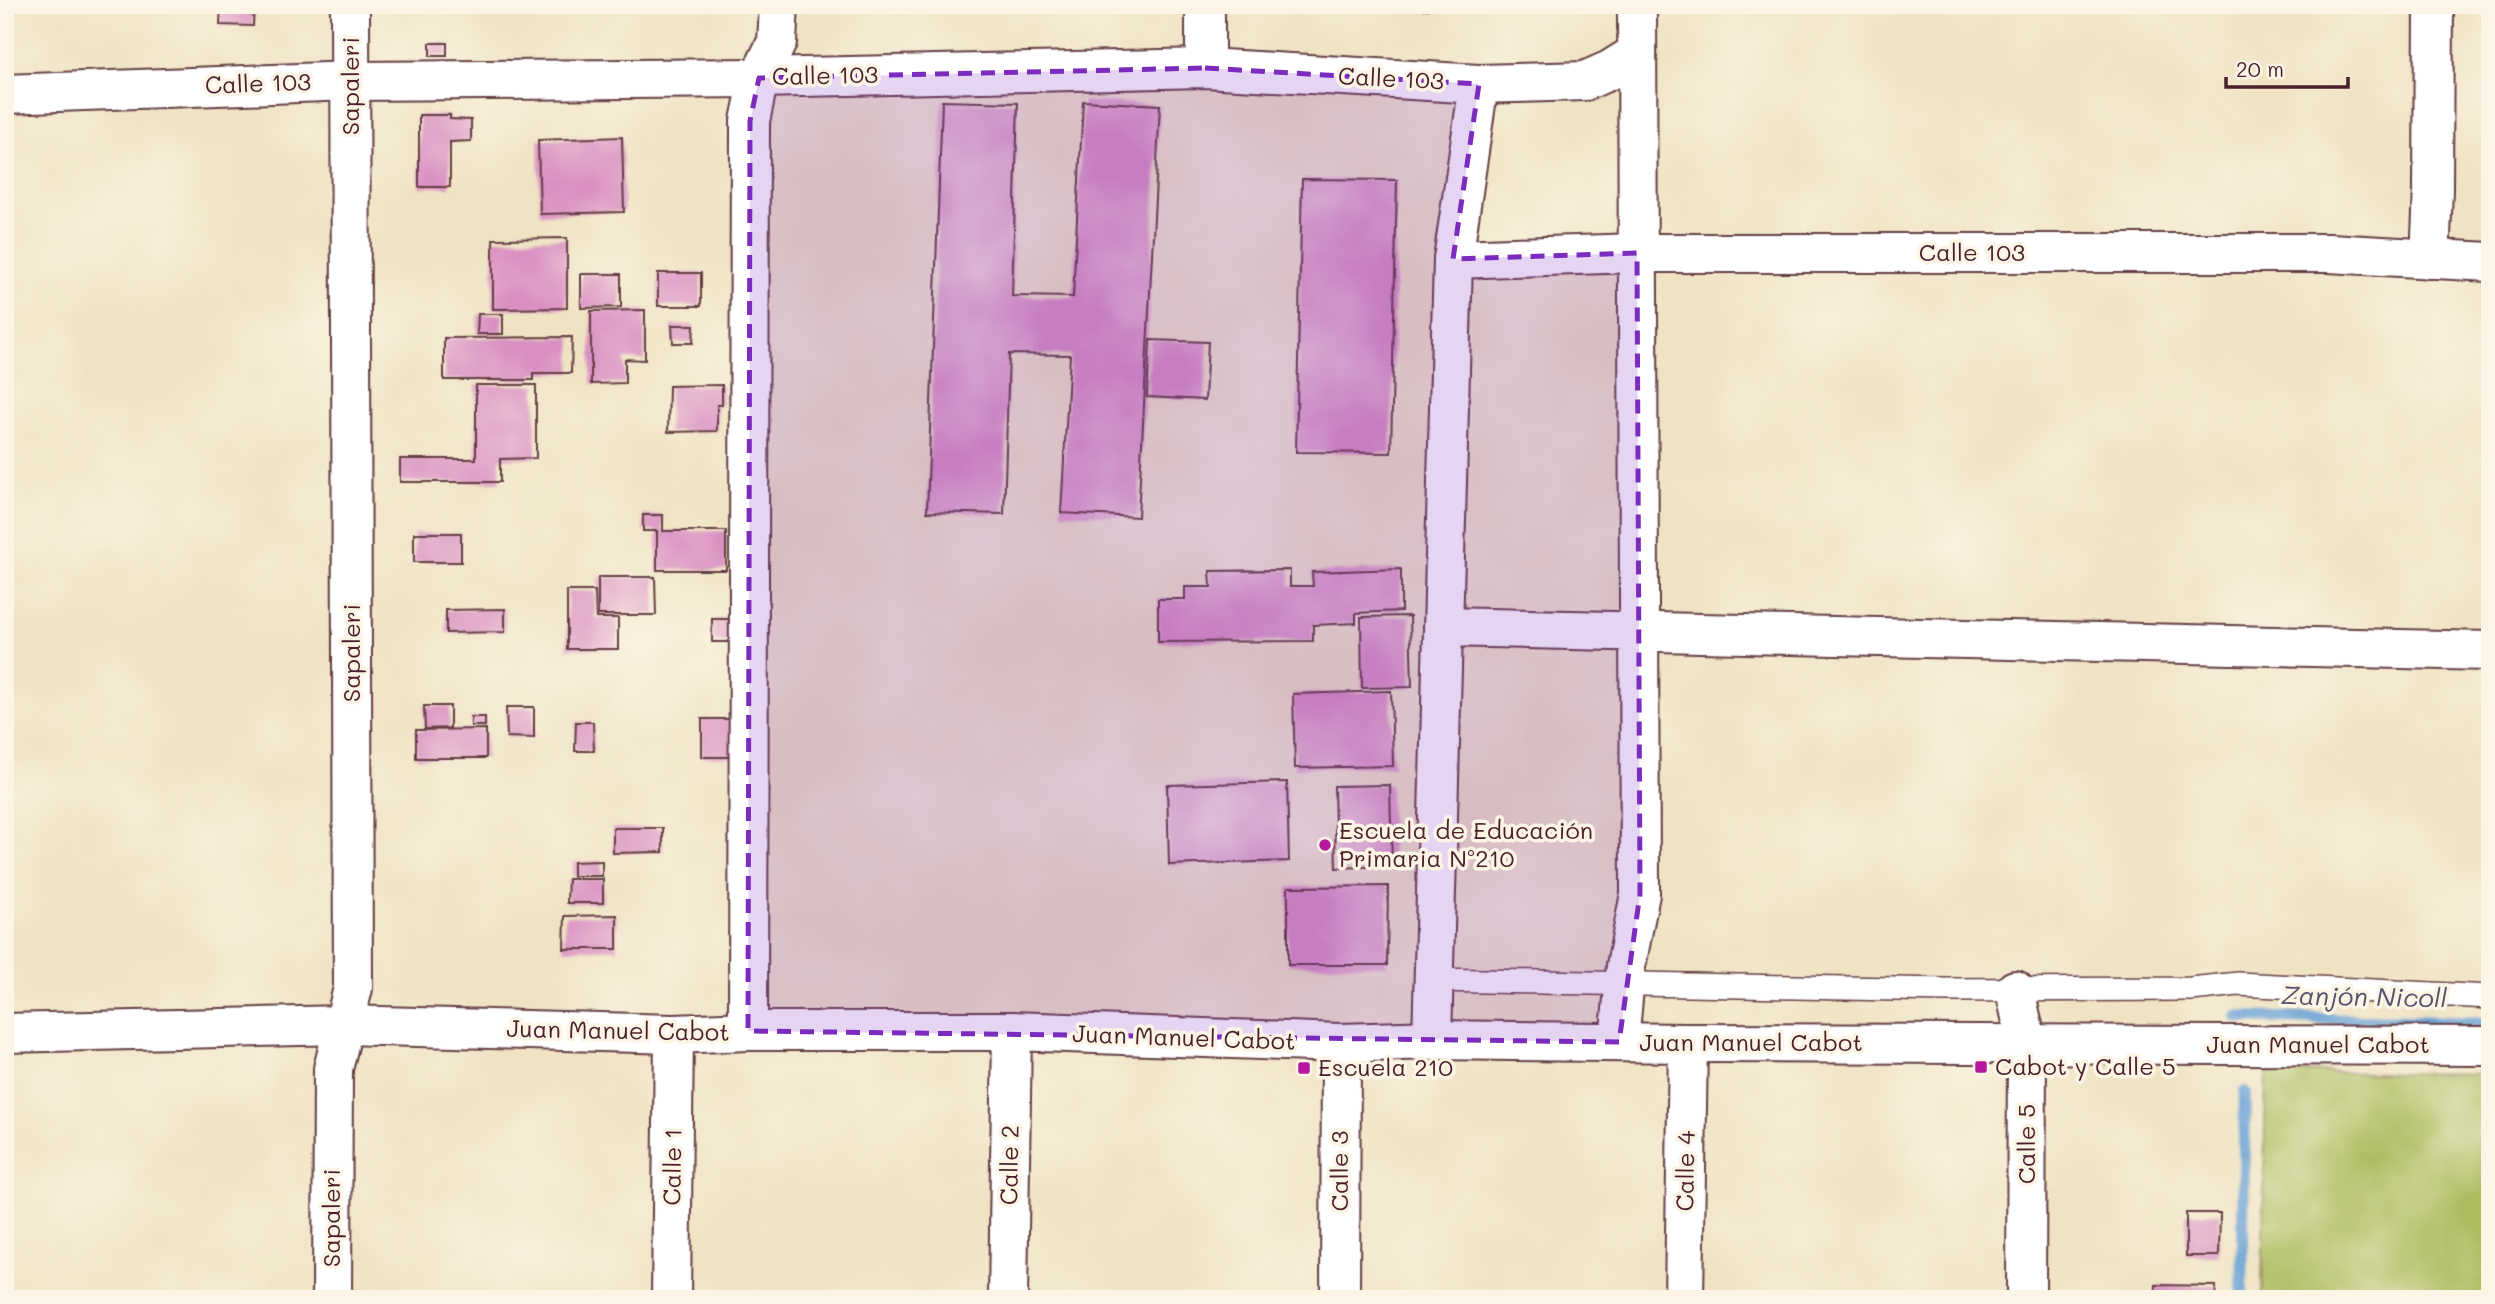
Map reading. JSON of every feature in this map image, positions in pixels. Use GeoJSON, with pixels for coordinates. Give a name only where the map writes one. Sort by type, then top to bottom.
{"type":"FeatureCollection","features":[{"type":"Feature","properties":{"kind":"street","name":"Sapaleri"},"geometry":{"type":"LineString","coordinates":[[332,1299],[333,1069],[352,988],[350,5]]}},
{"type":"Feature","properties":{"kind":"street"},"geometry":{"type":"LineString","coordinates":[[748,1031],[750,121],[759,78],[776,41],[779,5]]}},
{"type":"Feature","properties":{"kind":"street"},"geometry":{"type":"LineString","coordinates":[[1205,5],[1205,68]]}},
{"type":"Feature","properties":{"kind":"street"},"geometry":{"type":"LineString","coordinates":[[1619,1042],[1624,984],[1640,894],[1637,5]]}},
{"type":"Feature","properties":{"kind":"street"},"geometry":{"type":"LineString","coordinates":[[2430,259],[2434,5]]}},
{"type":"Feature","properties":{"kind":"street","name":"Calle 103"},"geometry":{"type":"LineString","coordinates":[[5,94],[351,81],[759,78],[1205,68],[1479,84],[1585,81],[1611,70],[1637,53]]}},
{"type":"Feature","properties":{"kind":"street"},"geometry":{"type":"LineString","coordinates":[[1432,1040],[1453,259],[1479,84]]}},
{"type":"Feature","properties":{"kind":"street","name":"Calle 103"},"geometry":{"type":"LineString","coordinates":[[1453,259],[1637,253],[2329,253],[2490,262]]}},
{"type":"Feature","properties":{"kind":"street"},"geometry":{"type":"LineString","coordinates":[[1443,627],[2490,651]]}},
{"type":"Feature","properties":{"kind":"street","name":"Calle 5"},"geometry":{"type":"LineString","coordinates":[[2015,990],[2027,1044],[2026,1299]]}},
{"type":"Feature","properties":{"kind":"street","name":"Juan Manuel Cabot"},"geometry":{"type":"LineString","coordinates":[[5,1033],[344,1025],[674,1034],[748,1031],[1012,1031],[1340,1043],[1432,1040],[2490,1046]]}},
{"type":"Feature","properties":{"kind":"street","name":"Calle 2"},"geometry":{"type":"LineString","coordinates":[[1007,1299],[1012,1031]]}},
{"type":"Feature","properties":{"kind":"street","name":"Calle 1"},"geometry":{"type":"LineString","coordinates":[[671,1299],[674,1034]]}},
{"type":"Feature","properties":{"kind":"street","name":"Calle 3"},"geometry":{"type":"LineString","coordinates":[[1340,1043],[1340,1299]]}},
{"type":"Feature","properties":{"kind":"street","name":"Calle 4"},"geometry":{"type":"LineString","coordinates":[[1684,1299],[1688,1043]]}},
{"type":"Feature","properties":{"kind":"lane"},"geometry":{"type":"LineString","coordinates":[[1434,979],[2015,990],[2191,989],[2238,984],[2490,997]]}},
{"type":"Feature","properties":{"kind":"highlighted area"},"geometry":{"type":"Polygon","coordinates":[[[1205,68],[1479,84],[1453,259],[1637,253],[1640,894],[1619,1042],[748,1031],[750,121],[759,78],[1205,68]]]}},
{"type":"Feature","properties":{"kind":"green space"},"geometry":{"type":"Polygon","coordinates":[[[2266,1072],[2490,1074],[2490,1299],[2262,1299],[2266,1072]]]}},
{"type":"Feature","properties":{"kind":"building"},"geometry":{"type":"Polygon","coordinates":[[[221,5],[254,8],[253,26],[220,25],[221,5]]]}},
{"type":"Feature","properties":{"kind":"building"},"geometry":{"type":"Polygon","coordinates":[[[452,5],[482,5],[482,10],[452,10],[452,5]]]}},
{"type":"Feature","properties":{"kind":"building"},"geometry":{"type":"Polygon","coordinates":[[[484,5],[518,5],[518,10],[484,10],[484,5]]]}},
{"type":"Feature","properties":{"kind":"building"},"geometry":{"type":"Polygon","coordinates":[[[1391,5],[1428,5],[1428,9],[1391,9],[1391,5]]]}},
{"type":"Feature","properties":{"kind":"building"},"geometry":{"type":"Polygon","coordinates":[[[430,43],[447,43],[447,56],[430,56],[430,43]]]}},
{"type":"Feature","properties":{"kind":"building"},"geometry":{"type":"Polygon","coordinates":[[[942,101],[1018,103],[1012,296],[1073,297],[1083,101],[1160,105],[1138,517],[1061,513],[1070,355],[1009,354],[1004,514],[927,512],[942,101]]]}},
{"type":"Feature","properties":{"kind":"building"},"geometry":{"type":"Polygon","coordinates":[[[419,115],[450,115],[450,119],[471,120],[471,141],[450,142],[450,187],[419,187],[419,115]]]}},
{"type":"Feature","properties":{"kind":"building"},"geometry":{"type":"Polygon","coordinates":[[[622,137],[624,212],[540,214],[538,140],[622,137]]]}},
{"type":"Feature","properties":{"kind":"building"},"geometry":{"type":"Polygon","coordinates":[[[1302,179],[1397,180],[1391,453],[1296,452],[1302,179]]]}},
{"type":"Feature","properties":{"kind":"building"},"geometry":{"type":"Polygon","coordinates":[[[567,238],[567,308],[493,309],[493,239],[567,238]]]}},
{"type":"Feature","properties":{"kind":"building"},"geometry":{"type":"Polygon","coordinates":[[[658,273],[701,273],[701,306],[658,306],[658,273]]]}},
{"type":"Feature","properties":{"kind":"building"},"geometry":{"type":"Polygon","coordinates":[[[581,274],[621,274],[621,307],[581,308],[581,274]]]}},
{"type":"Feature","properties":{"kind":"building"},"geometry":{"type":"Polygon","coordinates":[[[645,310],[645,360],[625,359],[625,383],[591,384],[591,311],[645,310]]]}},
{"type":"Feature","properties":{"kind":"building"},"geometry":{"type":"Polygon","coordinates":[[[478,314],[503,314],[503,334],[477,334],[478,314]]]}},
{"type":"Feature","properties":{"kind":"building"},"geometry":{"type":"Polygon","coordinates":[[[672,325],[694,325],[693,343],[673,343],[672,325]]]}},
{"type":"Feature","properties":{"kind":"building"},"geometry":{"type":"Polygon","coordinates":[[[572,337],[571,373],[533,373],[533,380],[444,380],[444,338],[572,337]]]}},
{"type":"Feature","properties":{"kind":"building"},"geometry":{"type":"Polygon","coordinates":[[[1150,340],[1208,342],[1205,400],[1147,397],[1150,340]]]}},
{"type":"Feature","properties":{"kind":"building"},"geometry":{"type":"Polygon","coordinates":[[[476,385],[536,385],[536,458],[500,459],[500,482],[400,482],[400,459],[476,459],[476,385]]]}},
{"type":"Feature","properties":{"kind":"building"},"geometry":{"type":"Polygon","coordinates":[[[722,385],[722,405],[717,405],[717,431],[668,432],[669,386],[722,385]]]}},
{"type":"Feature","properties":{"kind":"building"},"geometry":{"type":"Polygon","coordinates":[[[643,515],[663,515],[663,531],[726,531],[726,570],[657,570],[657,531],[643,531],[643,515]]]}},
{"type":"Feature","properties":{"kind":"building"},"geometry":{"type":"Polygon","coordinates":[[[414,533],[461,533],[461,562],[414,562],[414,533]]]}},
{"type":"Feature","properties":{"kind":"building"},"geometry":{"type":"Polygon","coordinates":[[[1401,569],[1401,611],[1356,613],[1356,623],[1313,625],[1313,641],[1158,642],[1158,599],[1185,599],[1185,587],[1211,587],[1210,571],[1290,570],[1290,586],[1313,586],[1312,572],[1401,569]]]}},
{"type":"Feature","properties":{"kind":"building"},"geometry":{"type":"Polygon","coordinates":[[[598,577],[655,577],[656,615],[598,615],[598,577]]]}},
{"type":"Feature","properties":{"kind":"building"},"geometry":{"type":"Polygon","coordinates":[[[567,591],[595,591],[596,618],[618,618],[618,649],[567,649],[567,591]]]}},
{"type":"Feature","properties":{"kind":"building"},"geometry":{"type":"Polygon","coordinates":[[[505,609],[505,632],[446,633],[446,610],[505,609]]]}},
{"type":"Feature","properties":{"kind":"building"},"geometry":{"type":"Polygon","coordinates":[[[1410,616],[1412,687],[1362,688],[1361,617],[1410,616]]]}},
{"type":"Feature","properties":{"kind":"building"},"geometry":{"type":"Polygon","coordinates":[[[712,619],[732,619],[732,642],[712,642],[712,619]]]}},
{"type":"Feature","properties":{"kind":"building"},"geometry":{"type":"Polygon","coordinates":[[[1391,691],[1393,766],[1295,768],[1293,694],[1391,691]]]}},
{"type":"Feature","properties":{"kind":"building"},"geometry":{"type":"Polygon","coordinates":[[[424,706],[450,706],[450,728],[425,729],[424,706]]]}},
{"type":"Feature","properties":{"kind":"building"},"geometry":{"type":"Polygon","coordinates":[[[506,707],[534,707],[534,738],[507,737],[506,707]]]}},
{"type":"Feature","properties":{"kind":"building"},"geometry":{"type":"Polygon","coordinates":[[[471,717],[485,717],[485,726],[471,726],[471,717]]]}},
{"type":"Feature","properties":{"kind":"building"},"geometry":{"type":"Polygon","coordinates":[[[702,719],[735,719],[735,757],[702,757],[702,719]]]}},
{"type":"Feature","properties":{"kind":"building"},"geometry":{"type":"Polygon","coordinates":[[[576,722],[593,722],[594,751],[575,751],[576,722]]]}},
{"type":"Feature","properties":{"kind":"building"},"geometry":{"type":"Polygon","coordinates":[[[486,729],[486,758],[416,758],[416,730],[486,729]]]}},
{"type":"Feature","properties":{"kind":"building"},"geometry":{"type":"Polygon","coordinates":[[[1287,782],[1289,861],[1169,865],[1167,785],[1287,782]]]}},
{"type":"Feature","properties":{"kind":"building"},"geometry":{"type":"Polygon","coordinates":[[[1390,785],[1392,866],[1336,868],[1334,786],[1390,785]]]}},
{"type":"Feature","properties":{"kind":"building"},"geometry":{"type":"Polygon","coordinates":[[[613,828],[663,828],[663,852],[613,853],[613,828]]]}},
{"type":"Feature","properties":{"kind":"building"},"geometry":{"type":"Polygon","coordinates":[[[602,861],[602,876],[573,876],[573,862],[602,861]]]}},
{"type":"Feature","properties":{"kind":"building"},"geometry":{"type":"Polygon","coordinates":[[[568,879],[603,879],[603,903],[567,903],[568,879]]]}},
{"type":"Feature","properties":{"kind":"building"},"geometry":{"type":"Polygon","coordinates":[[[1388,886],[1387,965],[1288,965],[1288,887],[1388,886]]]}},
{"type":"Feature","properties":{"kind":"building"},"geometry":{"type":"Polygon","coordinates":[[[617,915],[617,949],[564,949],[565,916],[617,915]]]}},
{"type":"Feature","properties":{"kind":"building"},"geometry":{"type":"Polygon","coordinates":[[[2186,1213],[2220,1213],[2219,1256],[2186,1256],[2186,1213]]]}},
{"type":"Feature","properties":{"kind":"building"},"geometry":{"type":"Polygon","coordinates":[[[2156,1285],[2216,1286],[2215,1299],[2155,1299],[2156,1285]]]}},
{"type":"Feature","properties":{"kind":"waterway","name":"Zanjón Nicoll"},"geometry":{"type":"LineString","coordinates":[[2237,1017],[2490,1023]]}},
{"type":"Feature","properties":{"kind":"waterway","name":"Zanjón Nicoll"},"geometry":{"type":"LineString","coordinates":[[2242,1299],[2245,1092]]}},
{"type":"Feature","properties":{"kind":"place","name":"Escuela de Educación Primaria Nº210"},"geometry":{"type":"Point","coordinates":[1325,845]}},
{"type":"Feature","properties":{"kind":"place","name":"Cabot y Calle 5"},"geometry":{"type":"Point","coordinates":[1981,1067]}},
{"type":"Feature","properties":{"kind":"place","name":"Escuela 210"},"geometry":{"type":"Point","coordinates":[1304,1068]}}]}
